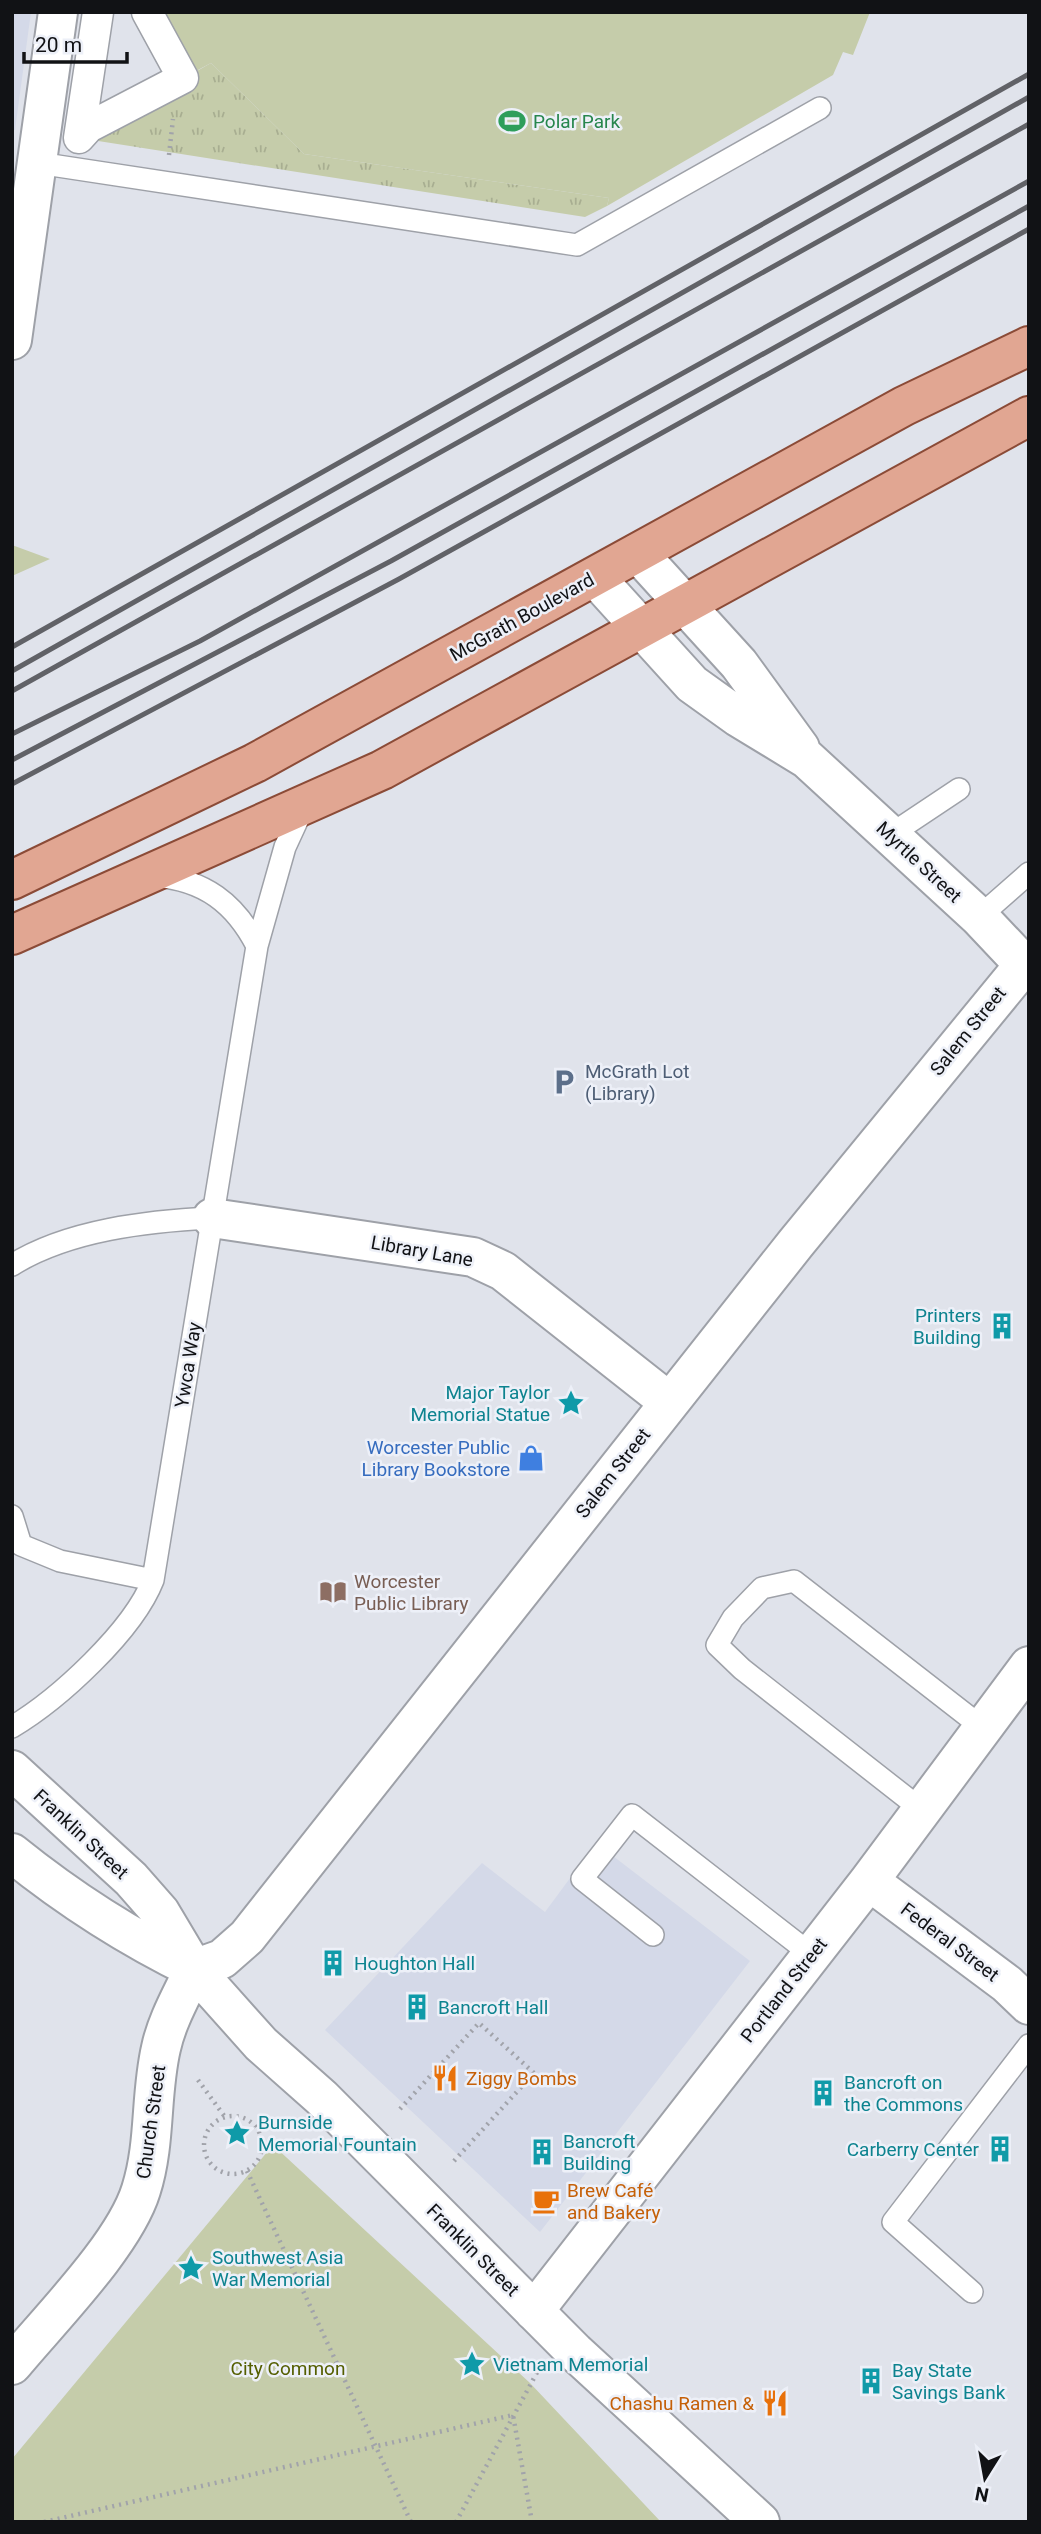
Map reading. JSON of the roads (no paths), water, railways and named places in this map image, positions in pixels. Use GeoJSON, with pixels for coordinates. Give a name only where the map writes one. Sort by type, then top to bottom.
{"type":"FeatureCollection","features":[{"type":"Feature","properties":{"kind":"main road","name":"McGrath Boulevard"},"geometry":{"type":"LineString","coordinates":[[12,880],[198,793],[904,406],[1029,346]]}},
{"type":"Feature","properties":{"kind":"main road"},"geometry":{"type":"LineString","coordinates":[[12,935],[303,808],[382,770],[642,631],[1029,416]]}},
{"type":"Feature","properties":{"kind":"street"},"geometry":{"type":"LineString","coordinates":[[12,340],[25,161],[58,12]]}},
{"type":"Feature","properties":{"kind":"street"},"geometry":{"type":"LineString","coordinates":[[98,12],[79,138],[89,127],[183,78],[148,12]]}},
{"type":"Feature","properties":{"kind":"street","name":"Myrtle Street"},"geometry":{"type":"LineString","coordinates":[[638,553],[745,672],[807,759]]}},
{"type":"Feature","properties":{"kind":"street","name":"Myrtle Street"},"geometry":{"type":"LineString","coordinates":[[595,577],[692,684],[807,759],[979,917],[1026,967]]}},
{"type":"Feature","properties":{"kind":"street","name":"Salem Street"},"geometry":{"type":"LineString","coordinates":[[194,1969],[222,1959],[247,1937],[669,1402],[1026,967]]}},
{"type":"Feature","properties":{"kind":"street","name":"Library Lane"},"geometry":{"type":"LineString","coordinates":[[212,1218],[473,1257],[503,1271],[669,1402]]}},
{"type":"Feature","properties":{"kind":"street","name":"Portland Street"},"geometry":{"type":"LineString","coordinates":[[534,2311],[869,1881],[1029,1666]]}},
{"type":"Feature","properties":{"kind":"street","name":"Franklin Street"},"geometry":{"type":"LineString","coordinates":[[12,1770],[138,1887],[160,1912],[194,1969],[261,2044],[322,2098],[575,2352],[760,2522]]}},
{"type":"Feature","properties":{"kind":"street","name":"Franklin Street"},"geometry":{"type":"LineString","coordinates":[[12,1853],[90,1912],[137,1941],[194,1969]]}},
{"type":"Feature","properties":{"kind":"street","name":"Federal Street"},"geometry":{"type":"LineString","coordinates":[[869,1881],[1025,1994]]}},
{"type":"Feature","properties":{"kind":"street","name":"Church Street"},"geometry":{"type":"LineString","coordinates":[[12,2365],[104,2254],[132,2213],[148,2164],[163,2040],[194,1969]]}},
{"type":"Feature","properties":{"kind":"lane"},"geometry":{"type":"LineString","coordinates":[[25,161],[577,245],[820,108]]}},
{"type":"Feature","properties":{"kind":"lane"},"geometry":{"type":"LineString","coordinates":[[890,835],[959,789]]}},
{"type":"Feature","properties":{"kind":"lane","name":"Ywca Way"},"geometry":{"type":"LineString","coordinates":[[12,1727],[70,1686],[138,1609],[153,1580],[257,946],[285,847],[303,808]]}},
{"type":"Feature","properties":{"kind":"lane"},"geometry":{"type":"LineString","coordinates":[[979,917],[1029,873]]}},
{"type":"Feature","properties":{"kind":"lane"},"geometry":{"type":"LineString","coordinates":[[150,876],[202,886],[232,907],[257,946]]}},
{"type":"Feature","properties":{"kind":"lane"},"geometry":{"type":"LineString","coordinates":[[12,1265],[30,1253],[124,1225],[212,1218]]}},
{"type":"Feature","properties":{"kind":"lane"},"geometry":{"type":"LineString","coordinates":[[12,1516],[21,1545],[60,1561],[153,1580]]}},
{"type":"Feature","properties":{"kind":"lane"},"geometry":{"type":"LineString","coordinates":[[922,1810],[742,1670],[717,1645],[733,1618],[762,1588],[794,1581],[983,1728]]}},
{"type":"Feature","properties":{"kind":"lane"},"geometry":{"type":"LineString","coordinates":[[653,1935],[582,1880],[632,1815],[812,1955]]}},
{"type":"Feature","properties":{"kind":"lane"},"geometry":{"type":"LineString","coordinates":[[972,2292],[893,2222],[1029,2045]]}},
{"type":"Feature","properties":{"kind":"railway"},"geometry":{"type":"LineString","coordinates":[[12,647],[1029,74]]}},
{"type":"Feature","properties":{"kind":"railway"},"geometry":{"type":"LineString","coordinates":[[12,671],[1029,97]]}},
{"type":"Feature","properties":{"kind":"railway"},"geometry":{"type":"LineString","coordinates":[[12,691],[1029,124]]}},
{"type":"Feature","properties":{"kind":"railway"},"geometry":{"type":"LineString","coordinates":[[12,734],[200,641],[1029,181]]}},
{"type":"Feature","properties":{"kind":"railway"},"geometry":{"type":"LineString","coordinates":[[12,760],[391,561],[1029,206]]}},
{"type":"Feature","properties":{"kind":"railway"},"geometry":{"type":"LineString","coordinates":[[12,784],[399,579],[1029,229]]}},
{"type":"Feature","properties":{"kind":"place","name":"Polar Park"},"geometry":{"type":"Point","coordinates":[512,121]}},
{"type":"Feature","properties":{"kind":"place","name":"McGrath Lot (Library)"},"geometry":{"type":"Point","coordinates":[564,1082]}},
{"type":"Feature","properties":{"kind":"place","name":"Printers Building"},"geometry":{"type":"Point","coordinates":[1002,1326]}},
{"type":"Feature","properties":{"kind":"place","name":"Major Taylor Memorial Statue"},"geometry":{"type":"Point","coordinates":[571,1403]}},
{"type":"Feature","properties":{"kind":"place","name":"Worcester Public Library Bookstore"},"geometry":{"type":"Point","coordinates":[531,1458]}},
{"type":"Feature","properties":{"kind":"place","name":"Worcester Public Library"},"geometry":{"type":"Point","coordinates":[333,1592]}},
{"type":"Feature","properties":{"kind":"place","name":"Houghton Hall"},"geometry":{"type":"Point","coordinates":[333,1963]}},
{"type":"Feature","properties":{"kind":"place","name":"Bancroft Hall"},"geometry":{"type":"Point","coordinates":[417,2007]}},
{"type":"Feature","properties":{"kind":"place","name":"Ziggy Bombs"},"geometry":{"type":"Point","coordinates":[445,2078]}},
{"type":"Feature","properties":{"kind":"place","name":"Bancroft on the Commons"},"geometry":{"type":"Point","coordinates":[823,2093]}},
{"type":"Feature","properties":{"kind":"place","name":"Burnside Memorial Fountain"},"geometry":{"type":"Point","coordinates":[237,2133]}},
{"type":"Feature","properties":{"kind":"place","name":"Carberry Center"},"geometry":{"type":"Point","coordinates":[1000,2149]}},
{"type":"Feature","properties":{"kind":"place","name":"Bancroft Building"},"geometry":{"type":"Point","coordinates":[542,2152]}},
{"type":"Feature","properties":{"kind":"place","name":"Brew Café and Bakery"},"geometry":{"type":"Point","coordinates":[546,2201]}},
{"type":"Feature","properties":{"kind":"place","name":"Southwest Asia War Memorial"},"geometry":{"type":"Point","coordinates":[191,2268]}},
{"type":"Feature","properties":{"kind":"place","name":"Vietnam Memorial"},"geometry":{"type":"Point","coordinates":[472,2364]}},
{"type":"Feature","properties":{"kind":"place","name":"Bay State Savings Bank"},"geometry":{"type":"Point","coordinates":[871,2381]}},
{"type":"Feature","properties":{"kind":"place","name":"Chashu Ramen &"},"geometry":{"type":"Point","coordinates":[775,2403]}},
{"type":"Feature","properties":{"kind":"park label","name":"City Common"},"geometry":{"type":"Point","coordinates":[288,2368]}}]}
